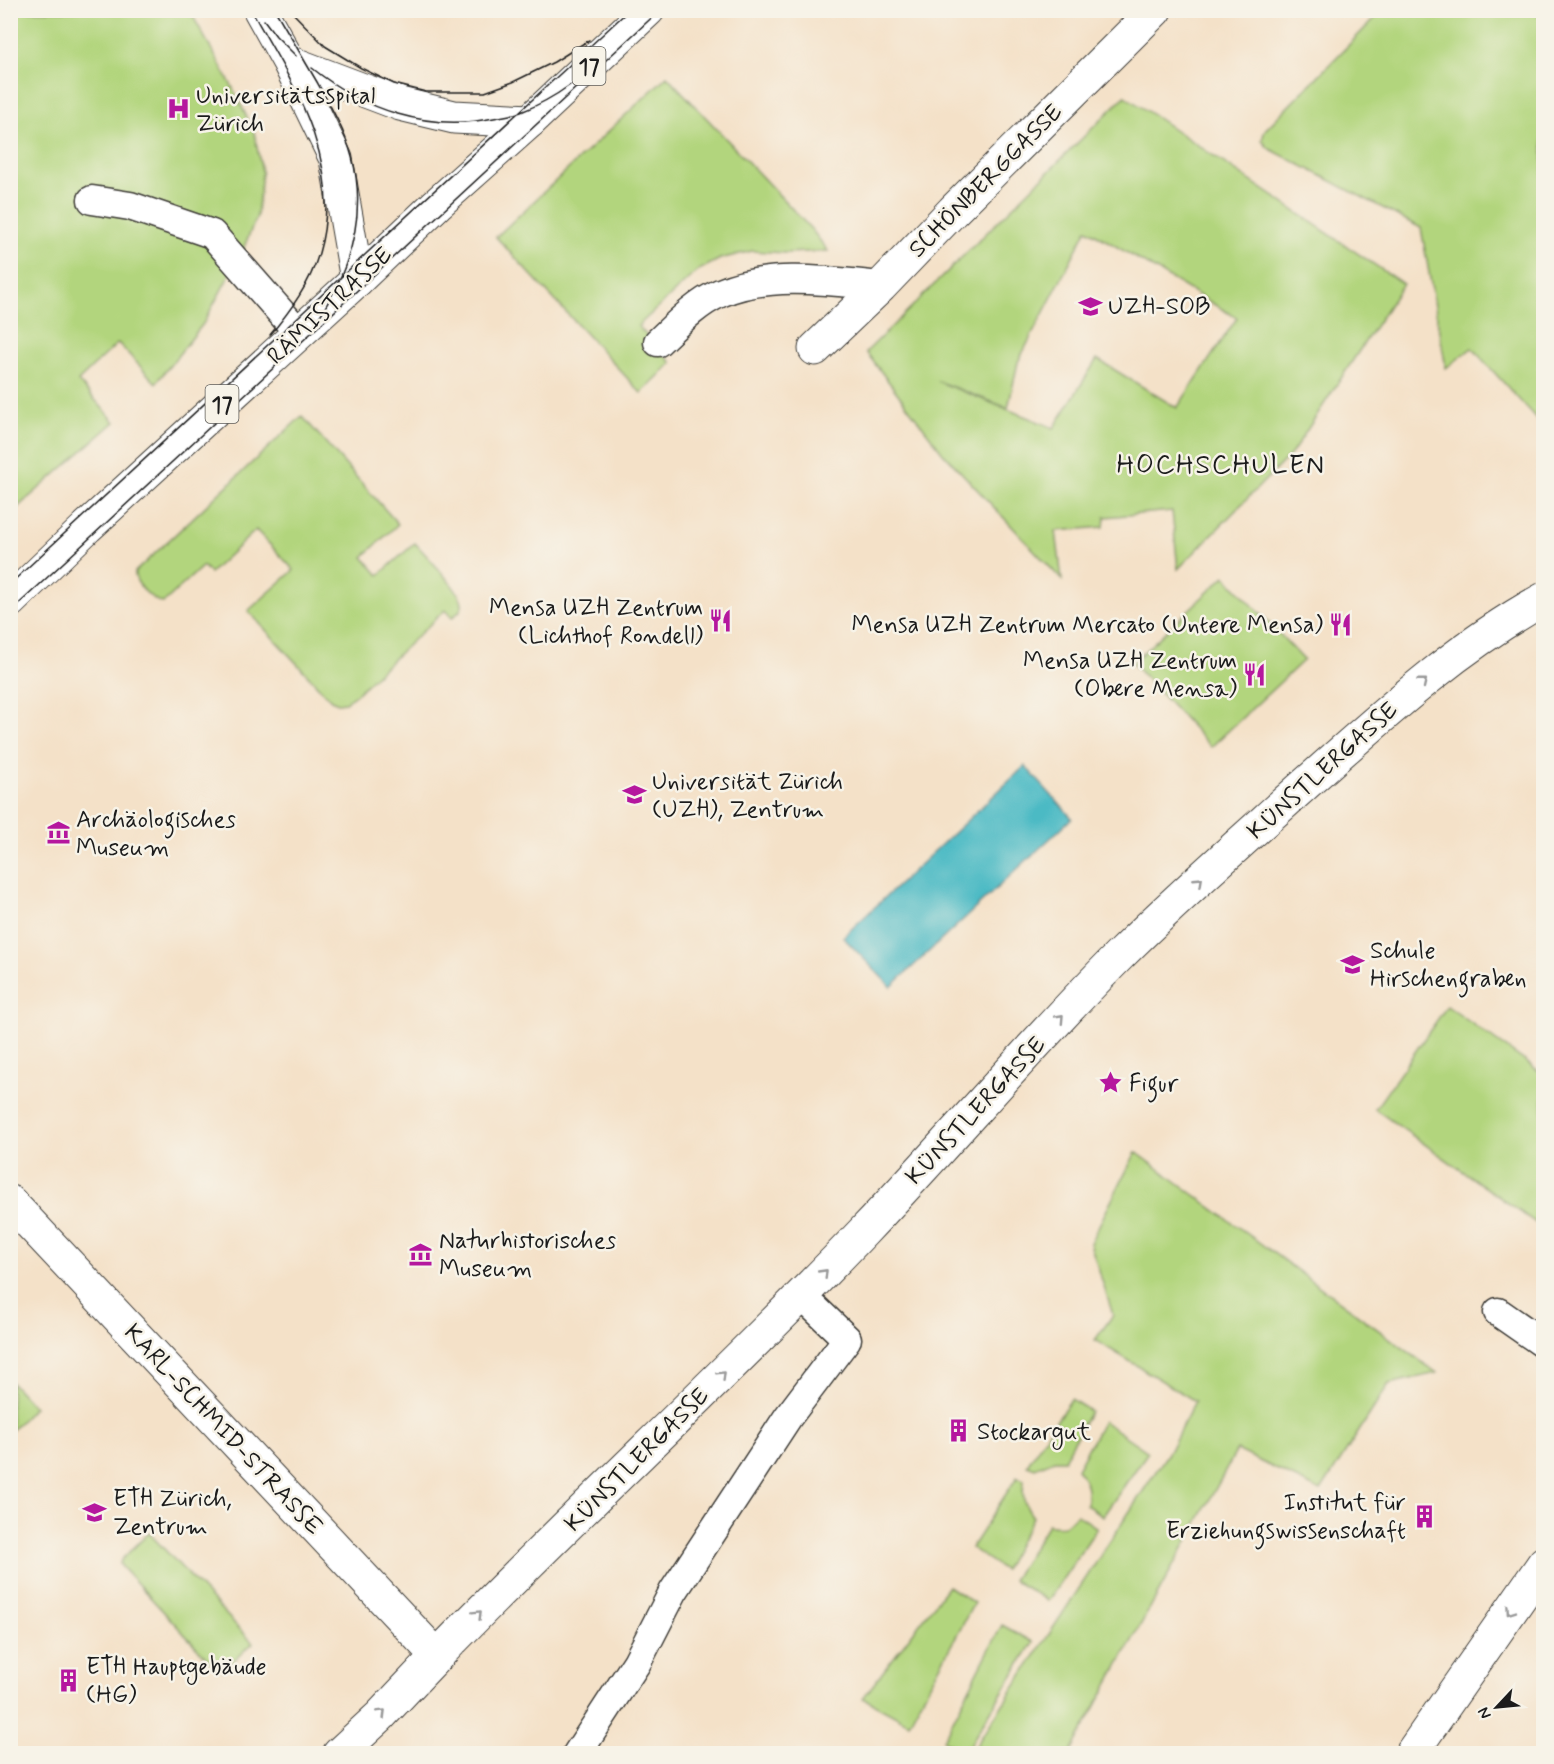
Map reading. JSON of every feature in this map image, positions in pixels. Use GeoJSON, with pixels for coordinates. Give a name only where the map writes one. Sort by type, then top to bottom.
{"type":"FeatureCollection","features":[{"type":"Feature","properties":{"kind":"street"},"geometry":{"type":"LineString","coordinates":[[260,10],[290,62],[336,159],[357,280]]}},
{"type":"Feature","properties":{"kind":"street","name":"RÄMISTRASSE"},"geometry":{"type":"LineString","coordinates":[[10,601],[87,527],[648,10]]}},
{"type":"Feature","properties":{"kind":"street","name":"SCHÖNBERGGASSE"},"geometry":{"type":"LineString","coordinates":[[815,349],[881,286],[952,211],[1155,10]]}},
{"type":"Feature","properties":{"kind":"street"},"geometry":{"type":"LineString","coordinates":[[290,62],[411,107],[454,117],[530,121]]}},
{"type":"Feature","properties":{"kind":"street","name":"KÜNSTLERGASSE"},"geometry":{"type":"LineString","coordinates":[[339,1754],[380,1716],[437,1656],[864,1231],[1128,947],[1399,701],[1478,641],[1544,599]]}},
{"type":"Feature","properties":{"kind":"street","name":"KARL-SCHMID-STRASSE"},"geometry":{"type":"LineString","coordinates":[[10,1202],[437,1656]]}},
{"type":"Feature","properties":{"kind":"street"},"geometry":{"type":"LineString","coordinates":[[1411,1754],[1544,1563]]}},
{"type":"Feature","properties":{"kind":"lane"},"geometry":{"type":"LineString","coordinates":[[92,200],[130,206],[212,234],[299,333]]}},
{"type":"Feature","properties":{"kind":"lane"},"geometry":{"type":"LineString","coordinates":[[658,342],[698,306],[720,293],[751,284],[825,281],[881,286]]}},
{"type":"Feature","properties":{"kind":"lane"},"geometry":{"type":"LineString","coordinates":[[577,1754],[637,1662],[673,1592],[788,1417],[847,1339],[801,1295]]}},
{"type":"Feature","properties":{"kind":"lane"},"geometry":{"type":"LineString","coordinates":[[1498,1312],[1544,1344]]}},
{"type":"Feature","properties":{"kind":"green space"},"geometry":{"type":"Polygon","coordinates":[[[1383,10],[1534,11],[1543,21],[1543,426],[1472,348],[1446,368],[1421,228],[1268,148],[1262,140],[1265,130],[1383,10]]]}},
{"type":"Feature","properties":{"kind":"green space"},"geometry":{"type":"Polygon","coordinates":[[[11,11],[190,11],[232,86],[254,132],[262,172],[257,216],[242,252],[203,324],[156,383],[118,343],[78,381],[115,422],[11,513],[11,11]]]}},
{"type":"Feature","properties":{"kind":"green space"},"geometry":{"type":"Polygon","coordinates":[[[667,76],[812,230],[828,251],[786,253],[752,251],[720,259],[697,271],[638,326],[672,363],[641,393],[496,237],[667,76]]]}},
{"type":"Feature","properties":{"kind":"green space"},"geometry":{"type":"Polygon","coordinates":[[[1125,96],[1403,284],[1292,453],[1178,569],[1172,511],[1105,517],[1104,527],[1056,531],[1062,580],[943,453],[866,352],[1125,96]],[[1087,229],[1018,362],[1008,408],[937,381],[1054,428],[1097,359],[1177,408],[1237,318],[1087,229]]]}},
{"type":"Feature","properties":{"kind":"green space"},"geometry":{"type":"Polygon","coordinates":[[[302,416],[398,524],[363,557],[379,575],[415,543],[450,582],[462,603],[461,610],[452,618],[445,610],[353,697],[338,703],[331,700],[248,611],[294,570],[256,530],[210,573],[203,566],[163,603],[144,590],[135,576],[135,572],[302,416]]]}},
{"type":"Feature","properties":{"kind":"green space"},"geometry":{"type":"Polygon","coordinates":[[[1225,576],[1304,660],[1211,747],[1132,663],[1225,576]]]}},
{"type":"Feature","properties":{"kind":"green space"},"geometry":{"type":"Polygon","coordinates":[[[1447,1006],[1543,1074],[1543,1228],[1375,1109],[1447,1006]]]}},
{"type":"Feature","properties":{"kind":"green space"},"geometry":{"type":"Polygon","coordinates":[[[1136,1152],[1437,1373],[1389,1384],[1321,1491],[1237,1450],[1070,1753],[971,1753],[1170,1450],[1195,1401],[1095,1340],[1113,1315],[1090,1243],[1136,1152]]]}},
{"type":"Feature","properties":{"kind":"green space"},"geometry":{"type":"Polygon","coordinates":[[[11,1382],[34,1407],[11,1431],[11,1382]]]}},
{"type":"Feature","properties":{"kind":"green space"},"geometry":{"type":"Polygon","coordinates":[[[1071,1399],[1090,1411],[1064,1460],[1054,1460],[1035,1468],[1027,1465],[1071,1399]]]}},
{"type":"Feature","properties":{"kind":"green space"},"geometry":{"type":"Polygon","coordinates":[[[1103,1421],[1148,1452],[1103,1516],[1086,1505],[1086,1486],[1077,1469],[1103,1421]]]}},
{"type":"Feature","properties":{"kind":"green space"},"geometry":{"type":"Polygon","coordinates":[[[1017,1477],[1024,1480],[1024,1499],[1033,1517],[1004,1570],[971,1548],[1017,1477]]]}},
{"type":"Feature","properties":{"kind":"green space"},"geometry":{"type":"Polygon","coordinates":[[[1077,1514],[1097,1528],[1048,1601],[1013,1580],[1048,1524],[1064,1525],[1077,1514]]]}},
{"type":"Feature","properties":{"kind":"green space"},"geometry":{"type":"Polygon","coordinates":[[[149,1533],[253,1643],[223,1670],[216,1668],[120,1564],[121,1560],[149,1533]]]}},
{"type":"Feature","properties":{"kind":"green space"},"geometry":{"type":"Polygon","coordinates":[[[948,1586],[974,1603],[909,1723],[863,1698],[948,1586]]]}},
{"type":"Feature","properties":{"kind":"green space"},"geometry":{"type":"Polygon","coordinates":[[[1002,1625],[1033,1642],[963,1753],[943,1740],[1002,1625]]]}},
{"type":"Feature","properties":{"kind":"water"},"geometry":{"type":"Polygon","coordinates":[[[1025,766],[1072,818],[891,987],[843,937],[1025,766]]]}},
{"type":"Feature","properties":{"kind":"tram line"},"geometry":{"type":"LineString","coordinates":[[251,10],[283,67],[311,126],[320,157],[325,188],[325,220],[315,264],[299,297],[270,335]]}},
{"type":"Feature","properties":{"kind":"tram line"},"geometry":{"type":"LineString","coordinates":[[275,10],[337,118],[349,147],[356,179],[358,201],[352,243],[338,284],[316,322]]}},
{"type":"Feature","properties":{"kind":"tram line"},"geometry":{"type":"LineString","coordinates":[[290,10],[325,46],[361,68],[394,84],[426,92],[485,92],[513,82],[554,62],[589,40]]}},
{"type":"Feature","properties":{"kind":"tram line"},"geometry":{"type":"LineString","coordinates":[[10,584],[629,10]]}},
{"type":"Feature","properties":{"kind":"tram line"},"geometry":{"type":"LineString","coordinates":[[10,612],[660,10]]}},
{"type":"Feature","properties":{"kind":"tram line"},"geometry":{"type":"LineString","coordinates":[[264,20],[296,56]]}},
{"type":"Feature","properties":{"kind":"tram line"},"geometry":{"type":"LineString","coordinates":[[312,68],[353,96],[375,106],[398,114],[445,122],[469,122],[518,113],[547,100],[570,85]]}},
{"type":"Feature","properties":{"kind":"place","name":"Universitätsspital Zürich"},"geometry":{"type":"Point","coordinates":[178,109]}},
{"type":"Feature","properties":{"kind":"place","name":"UZH-SOB"},"geometry":{"type":"Point","coordinates":[1090,306]}},
{"type":"Feature","properties":{"kind":"place","name":"Mensa UZH Zentrum (Lichthof Rondell)"},"geometry":{"type":"Point","coordinates":[721,621]}},
{"type":"Feature","properties":{"kind":"place","name":"Mensa UZH Zentrum Mercato (Untere Mensa)"},"geometry":{"type":"Point","coordinates":[1341,624]}},
{"type":"Feature","properties":{"kind":"place","name":"Mensa UZH Zentrum (Obere Mensa)"},"geometry":{"type":"Point","coordinates":[1255,674]}},
{"type":"Feature","properties":{"kind":"place","name":"Universität Zürich (UZH), Zentrum"},"geometry":{"type":"Point","coordinates":[634,795]}},
{"type":"Feature","properties":{"kind":"place","name":"Archäologisches Museum"},"geometry":{"type":"Point","coordinates":[58,833]}},
{"type":"Feature","properties":{"kind":"place","name":"Schule Hirschengraben"},"geometry":{"type":"Point","coordinates":[1352,964]}},
{"type":"Feature","properties":{"kind":"place","name":"Figur"},"geometry":{"type":"Point","coordinates":[1111,1083]}},
{"type":"Feature","properties":{"kind":"place","name":"Naturhistorisches Museum"},"geometry":{"type":"Point","coordinates":[421,1254]}},
{"type":"Feature","properties":{"kind":"place","name":"Stockargut"},"geometry":{"type":"Point","coordinates":[959,1431]}},
{"type":"Feature","properties":{"kind":"place","name":"ETH Zürich, Zentrum"},"geometry":{"type":"Point","coordinates":[95,1512]}},
{"type":"Feature","properties":{"kind":"place","name":"Institut für Erziehungswissenschaft"},"geometry":{"type":"Point","coordinates":[1424,1516]}},
{"type":"Feature","properties":{"kind":"place","name":"ETH Hauptgebäude (HG)"},"geometry":{"type":"Point","coordinates":[68,1680]}},
{"type":"Feature","properties":{"kind":"district","name":"HOCHSCHULEN"},"geometry":{"type":"Point","coordinates":[1221,464]}}]}
